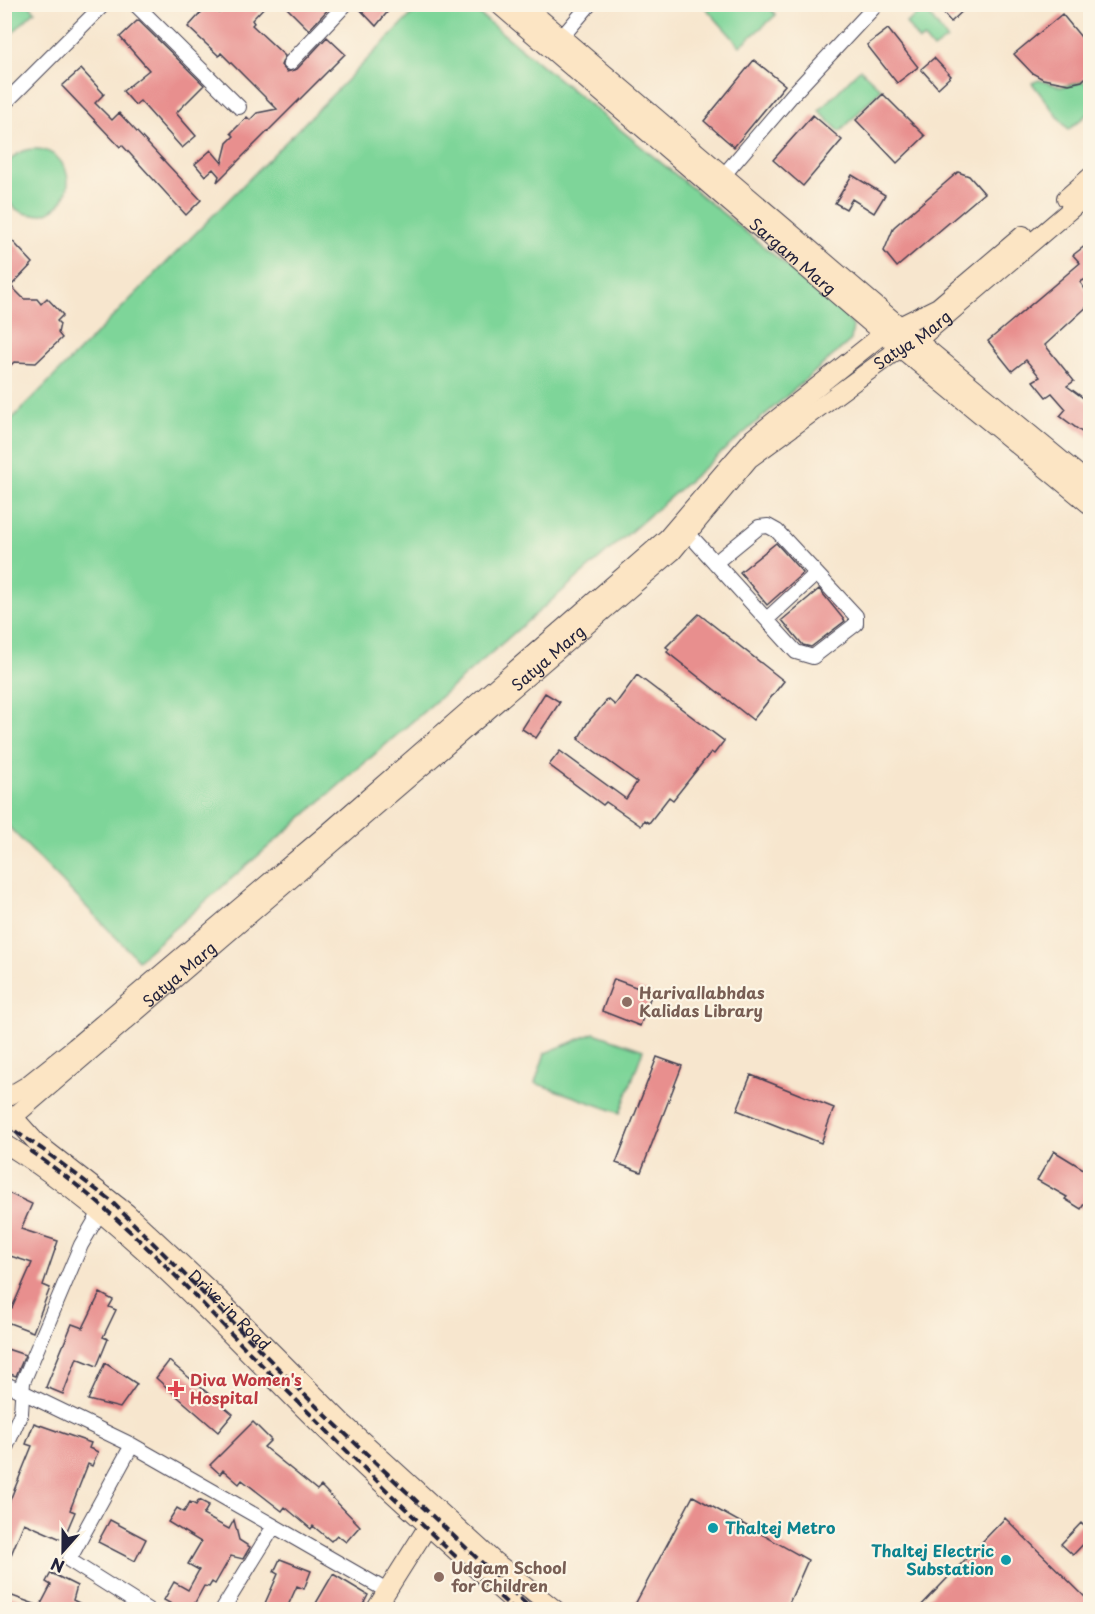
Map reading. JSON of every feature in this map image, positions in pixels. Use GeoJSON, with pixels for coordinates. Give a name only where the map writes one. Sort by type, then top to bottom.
{"type":"FeatureCollection","features":[{"type":"Feature","properties":{"kind":"main road","name":"Sargam Marg"},"geometry":{"type":"LineString","coordinates":[[498,4],[883,334],[1090,505]]}},
{"type":"Feature","properties":{"kind":"main road","name":"Sargam Marg"},"geometry":{"type":"LineString","coordinates":[[523,4],[901,327],[1090,484]]}},
{"type":"Feature","properties":{"kind":"main road","name":"Satya Marg"},"geometry":{"type":"LineString","coordinates":[[7,1118],[330,848],[602,602],[667,538],[753,438],[883,334],[938,307],[1090,177]]}},
{"type":"Feature","properties":{"kind":"main road","name":"Satya Marg"},"geometry":{"type":"LineString","coordinates":[[4,1099],[26,1086],[75,1047],[602,602],[672,552],[749,459],[900,348],[918,340],[1090,193]]}},
{"type":"Feature","properties":{"kind":"main road","name":"Drive-in Road"},"geometry":{"type":"LineString","coordinates":[[7,1118],[127,1213],[216,1296],[345,1425],[523,1610]]}},
{"type":"Feature","properties":{"kind":"main road","name":"Drive-in Road"},"geometry":{"type":"LineString","coordinates":[[4,1143],[99,1214],[204,1309],[333,1438],[556,1610]]}},
{"type":"Feature","properties":{"kind":"main road"},"geometry":{"type":"LineString","coordinates":[[375,1610],[433,1517]]}},
{"type":"Feature","properties":{"kind":"street"},"geometry":{"type":"LineString","coordinates":[[4,104],[104,4]]}},
{"type":"Feature","properties":{"kind":"street"},"geometry":{"type":"LineString","coordinates":[[135,4],[239,107]]}},
{"type":"Feature","properties":{"kind":"street"},"geometry":{"type":"LineString","coordinates":[[290,63],[346,4]]}},
{"type":"Feature","properties":{"kind":"street"},"geometry":{"type":"LineString","coordinates":[[561,38],[590,4]]}},
{"type":"Feature","properties":{"kind":"street"},"geometry":{"type":"LineString","coordinates":[[723,176],[793,94],[877,4]]}},
{"type":"Feature","properties":{"kind":"street"},"geometry":{"type":"LineString","coordinates":[[687,533],[796,652],[813,657],[856,624],[856,616],[777,531],[768,526],[759,527],[715,563]]}},
{"type":"Feature","properties":{"kind":"street"},"geometry":{"type":"LineString","coordinates":[[767,620],[816,574]]}},
{"type":"Feature","properties":{"kind":"street"},"geometry":{"type":"LineString","coordinates":[[4,1452],[21,1413],[22,1382],[81,1245],[99,1214]]}},
{"type":"Feature","properties":{"kind":"street"},"geometry":{"type":"LineString","coordinates":[[4,1383],[132,1445],[387,1591]]}},
{"type":"Feature","properties":{"kind":"street"},"geometry":{"type":"LineString","coordinates":[[132,1445],[69,1560],[148,1610]]}},
{"type":"Feature","properties":{"kind":"street"},"geometry":{"type":"LineString","coordinates":[[222,1610],[274,1526]]}},
{"type":"Feature","properties":{"kind":"green space"},"geometry":{"type":"Polygon","coordinates":[[[5,4],[29,5],[35,11],[5,40],[5,4]]]}},
{"type":"Feature","properties":{"kind":"green space"},"geometry":{"type":"Polygon","coordinates":[[[421,5],[468,5],[840,309],[853,326],[851,340],[138,960],[5,823],[5,426],[421,5]]]}},
{"type":"Feature","properties":{"kind":"green space"},"geometry":{"type":"Polygon","coordinates":[[[703,5],[767,5],[776,15],[740,46],[703,5]]]}},
{"type":"Feature","properties":{"kind":"green space"},"geometry":{"type":"Polygon","coordinates":[[[925,9],[947,39],[933,49],[924,38],[919,41],[906,23],[925,9]]]}},
{"type":"Feature","properties":{"kind":"green space"},"geometry":{"type":"Polygon","coordinates":[[[860,69],[881,89],[840,132],[819,111],[860,69]]]}},
{"type":"Feature","properties":{"kind":"green space"},"geometry":{"type":"Polygon","coordinates":[[[1039,80],[1061,87],[1084,81],[1090,89],[1090,112],[1068,130],[1032,83],[1039,80]]]}},
{"type":"Feature","properties":{"kind":"green space"},"geometry":{"type":"Polygon","coordinates":[[[35,149],[48,152],[58,159],[65,169],[68,182],[65,195],[58,205],[48,212],[35,215],[22,212],[12,205],[5,195],[2,182],[5,169],[12,159],[22,152],[35,149]]]}},
{"type":"Feature","properties":{"kind":"green space"},"geometry":{"type":"Polygon","coordinates":[[[594,1033],[643,1050],[620,1113],[535,1083],[545,1053],[594,1033]]]}},
{"type":"Feature","properties":{"kind":"building"},"geometry":{"type":"Polygon","coordinates":[[[209,4],[219,13],[226,4],[267,4],[252,20],[254,23],[252,25],[285,56],[281,65],[287,72],[297,69],[327,37],[345,54],[217,182],[219,176],[213,169],[205,176],[195,164],[211,150],[222,163],[227,143],[234,136],[231,133],[247,117],[250,120],[257,113],[277,109],[221,53],[219,56],[188,27],[209,4]]]}},
{"type":"Feature","properties":{"kind":"building"},"geometry":{"type":"Polygon","coordinates":[[[283,4],[333,4],[309,30],[283,4]]]}},
{"type":"Feature","properties":{"kind":"building"},"geometry":{"type":"Polygon","coordinates":[[[355,4],[394,4],[376,26],[355,4]]]}},
{"type":"Feature","properties":{"kind":"building"},"geometry":{"type":"Polygon","coordinates":[[[935,4],[970,4],[951,22],[935,4]]]}},
{"type":"Feature","properties":{"kind":"building"},"geometry":{"type":"Polygon","coordinates":[[[1062,14],[1090,48],[1090,73],[1082,81],[1069,84],[1043,79],[1032,73],[1014,54],[1062,14]]]}},
{"type":"Feature","properties":{"kind":"building"},"geometry":{"type":"Polygon","coordinates":[[[138,20],[204,85],[176,113],[196,136],[182,148],[140,101],[135,105],[123,91],[149,70],[120,37],[138,20]]]}},
{"type":"Feature","properties":{"kind":"building"},"geometry":{"type":"Polygon","coordinates":[[[888,29],[918,67],[897,83],[867,45],[888,29]]]}},
{"type":"Feature","properties":{"kind":"building"},"geometry":{"type":"Polygon","coordinates":[[[934,58],[951,76],[938,88],[921,69],[934,58]]]}},
{"type":"Feature","properties":{"kind":"building"},"geometry":{"type":"Polygon","coordinates":[[[754,60],[785,85],[734,147],[704,121],[754,60]]]}},
{"type":"Feature","properties":{"kind":"building"},"geometry":{"type":"Polygon","coordinates":[[[81,69],[104,94],[95,103],[112,120],[119,113],[201,200],[186,215],[122,145],[120,147],[62,86],[81,69]]]}},
{"type":"Feature","properties":{"kind":"building"},"geometry":{"type":"Polygon","coordinates":[[[883,94],[925,136],[897,163],[856,120],[883,94]]]}},
{"type":"Feature","properties":{"kind":"building"},"geometry":{"type":"Polygon","coordinates":[[[813,115],[842,140],[803,186],[773,160],[813,115]]]}},
{"type":"Feature","properties":{"kind":"building"},"geometry":{"type":"Polygon","coordinates":[[[958,172],[969,176],[984,193],[897,267],[884,251],[894,227],[958,172]]]}},
{"type":"Feature","properties":{"kind":"building"},"geometry":{"type":"Polygon","coordinates":[[[852,175],[885,195],[874,213],[852,199],[846,209],[835,203],[852,175]]]}},
{"type":"Feature","properties":{"kind":"building"},"geometry":{"type":"Polygon","coordinates":[[[4,232],[33,263],[11,286],[24,299],[37,299],[41,304],[47,298],[63,315],[57,321],[60,324],[58,333],[62,338],[36,363],[14,362],[4,372],[4,232]]]}},
{"type":"Feature","properties":{"kind":"building"},"geometry":{"type":"Polygon","coordinates":[[[1090,242],[1090,277],[1080,282],[1090,296],[1090,304],[1045,345],[1074,381],[1067,386],[1090,403],[1090,438],[1060,416],[1066,409],[1052,393],[1046,397],[1033,381],[1040,377],[1026,360],[1012,371],[988,341],[1080,263],[1073,255],[1090,242]]]}},
{"type":"Feature","properties":{"kind":"building"},"geometry":{"type":"Polygon","coordinates":[[[776,543],[803,573],[767,605],[740,572],[776,543]]]}},
{"type":"Feature","properties":{"kind":"building"},"geometry":{"type":"Polygon","coordinates":[[[819,589],[845,621],[811,647],[803,645],[782,620],[819,589]]]}},
{"type":"Feature","properties":{"kind":"building"},"geometry":{"type":"Polygon","coordinates":[[[699,614],[784,681],[753,720],[667,652],[669,649],[666,647],[699,614]]]}},
{"type":"Feature","properties":{"kind":"building"},"geometry":{"type":"Polygon","coordinates":[[[637,675],[724,741],[714,754],[711,752],[673,800],[669,797],[649,823],[644,820],[641,826],[606,802],[603,805],[549,765],[560,751],[626,799],[637,782],[578,739],[588,722],[608,699],[615,705],[637,675]]]}},
{"type":"Feature","properties":{"kind":"building"},"geometry":{"type":"Polygon","coordinates":[[[545,693],[560,702],[536,738],[522,729],[545,693]]]}},
{"type":"Feature","properties":{"kind":"building","name":"Harivallabhdas Kalidas Library"},"geometry":{"type":"Polygon","coordinates":[[[614,979],[652,993],[640,1026],[602,1011],[614,979]]]}},
{"type":"Feature","properties":{"kind":"building"},"geometry":{"type":"Polygon","coordinates":[[[657,1057],[682,1066],[641,1172],[616,1163],[657,1057]]]}},
{"type":"Feature","properties":{"kind":"building"},"geometry":{"type":"Polygon","coordinates":[[[751,1075],[834,1108],[821,1143],[737,1110],[751,1075]]]}},
{"type":"Feature","properties":{"kind":"building"},"geometry":{"type":"Polygon","coordinates":[[[1054,1151],[1090,1173],[1090,1194],[1081,1209],[1065,1199],[1067,1197],[1037,1180],[1054,1151]]]}},
{"type":"Feature","properties":{"kind":"building"},"geometry":{"type":"Polygon","coordinates":[[[4,1191],[32,1204],[21,1229],[58,1241],[43,1285],[50,1288],[33,1332],[4,1321],[4,1304],[12,1308],[32,1263],[4,1254],[4,1191]]]}},
{"type":"Feature","properties":{"kind":"building"},"geometry":{"type":"Polygon","coordinates":[[[100,1293],[113,1300],[109,1307],[116,1310],[103,1337],[108,1339],[97,1366],[77,1358],[63,1394],[46,1387],[72,1324],[83,1328],[100,1293]]]}},
{"type":"Feature","properties":{"kind":"building"},"geometry":{"type":"Polygon","coordinates":[[[4,1348],[25,1355],[16,1376],[4,1372],[4,1348]]]}},
{"type":"Feature","properties":{"kind":"building"},"geometry":{"type":"Polygon","coordinates":[[[169,1361],[233,1414],[218,1432],[156,1378],[169,1361]]]}},
{"type":"Feature","properties":{"kind":"building"},"geometry":{"type":"Polygon","coordinates":[[[105,1363],[137,1384],[120,1408],[88,1400],[105,1363]]]}},
{"type":"Feature","properties":{"kind":"building"},"geometry":{"type":"Polygon","coordinates":[[[253,1422],[271,1440],[264,1447],[317,1490],[321,1486],[360,1526],[346,1542],[337,1535],[331,1541],[313,1526],[311,1529],[285,1507],[282,1511],[242,1480],[239,1484],[223,1470],[220,1474],[210,1465],[253,1422]]]}},
{"type":"Feature","properties":{"kind":"building"},"geometry":{"type":"Polygon","coordinates":[[[34,1423],[91,1443],[89,1448],[98,1452],[92,1466],[88,1464],[70,1510],[75,1512],[63,1540],[24,1523],[4,1572],[4,1515],[32,1446],[26,1444],[34,1423]]]}},
{"type":"Feature","properties":{"kind":"building","name":"Thaltej Metro"},"geometry":{"type":"Polygon","coordinates":[[[693,1496],[808,1560],[786,1610],[632,1610],[693,1496]]]}},
{"type":"Feature","properties":{"kind":"building"},"geometry":{"type":"Polygon","coordinates":[[[199,1500],[209,1505],[203,1515],[229,1529],[234,1520],[239,1540],[250,1547],[243,1559],[231,1556],[215,1584],[212,1582],[209,1587],[204,1586],[191,1610],[182,1610],[164,1600],[174,1582],[188,1590],[199,1570],[188,1564],[201,1542],[168,1522],[177,1508],[184,1512],[190,1502],[196,1505],[199,1500]]]}},
{"type":"Feature","properties":{"kind":"building","name":"Thaltej Electric Substation"},"geometry":{"type":"Polygon","coordinates":[[[1005,1518],[1090,1602],[1090,1610],[917,1610],[1005,1518]]]}},
{"type":"Feature","properties":{"kind":"building"},"geometry":{"type":"Polygon","coordinates":[[[110,1520],[146,1539],[135,1561],[98,1542],[110,1520]]]}},
{"type":"Feature","properties":{"kind":"building"},"geometry":{"type":"Polygon","coordinates":[[[1081,1523],[1090,1532],[1090,1537],[1073,1555],[1061,1544],[1081,1523]]]}},
{"type":"Feature","properties":{"kind":"building"},"geometry":{"type":"Polygon","coordinates":[[[280,1559],[311,1571],[304,1589],[297,1586],[286,1610],[262,1610],[278,1574],[274,1572],[280,1559]]]}},
{"type":"Feature","properties":{"kind":"building"},"geometry":{"type":"Polygon","coordinates":[[[51,1573],[77,1586],[73,1600],[93,1610],[4,1610],[4,1593],[40,1606],[51,1585],[46,1582],[51,1573]]]}},
{"type":"Feature","properties":{"kind":"building"},"geometry":{"type":"Polygon","coordinates":[[[333,1574],[368,1595],[360,1610],[312,1610],[333,1574]]]}},
{"type":"Feature","properties":{"kind":"railway"},"geometry":{"type":"LineString","coordinates":[[4,1124],[42,1149],[110,1200],[318,1408],[532,1610]]}},
{"type":"Feature","properties":{"kind":"railway"},"geometry":{"type":"LineString","coordinates":[[30,1151],[88,1194],[142,1243],[377,1481],[515,1610]]}},
{"type":"Feature","properties":{"kind":"place","name":"Harivallabhdas Kalidas Library"},"geometry":{"type":"Point","coordinates":[627,1002]}},
{"type":"Feature","properties":{"kind":"place","name":"Diva Women's Hospital"},"geometry":{"type":"Point","coordinates":[176,1389]}},
{"type":"Feature","properties":{"kind":"place","name":"Thaltej Metro"},"geometry":{"type":"Point","coordinates":[713,1528]}},
{"type":"Feature","properties":{"kind":"place","name":"Thaltej Electric Substation"},"geometry":{"type":"Point","coordinates":[1006,1560]}},
{"type":"Feature","properties":{"kind":"place","name":"Udgam School for Children"},"geometry":{"type":"Point","coordinates":[439,1577]}}]}
